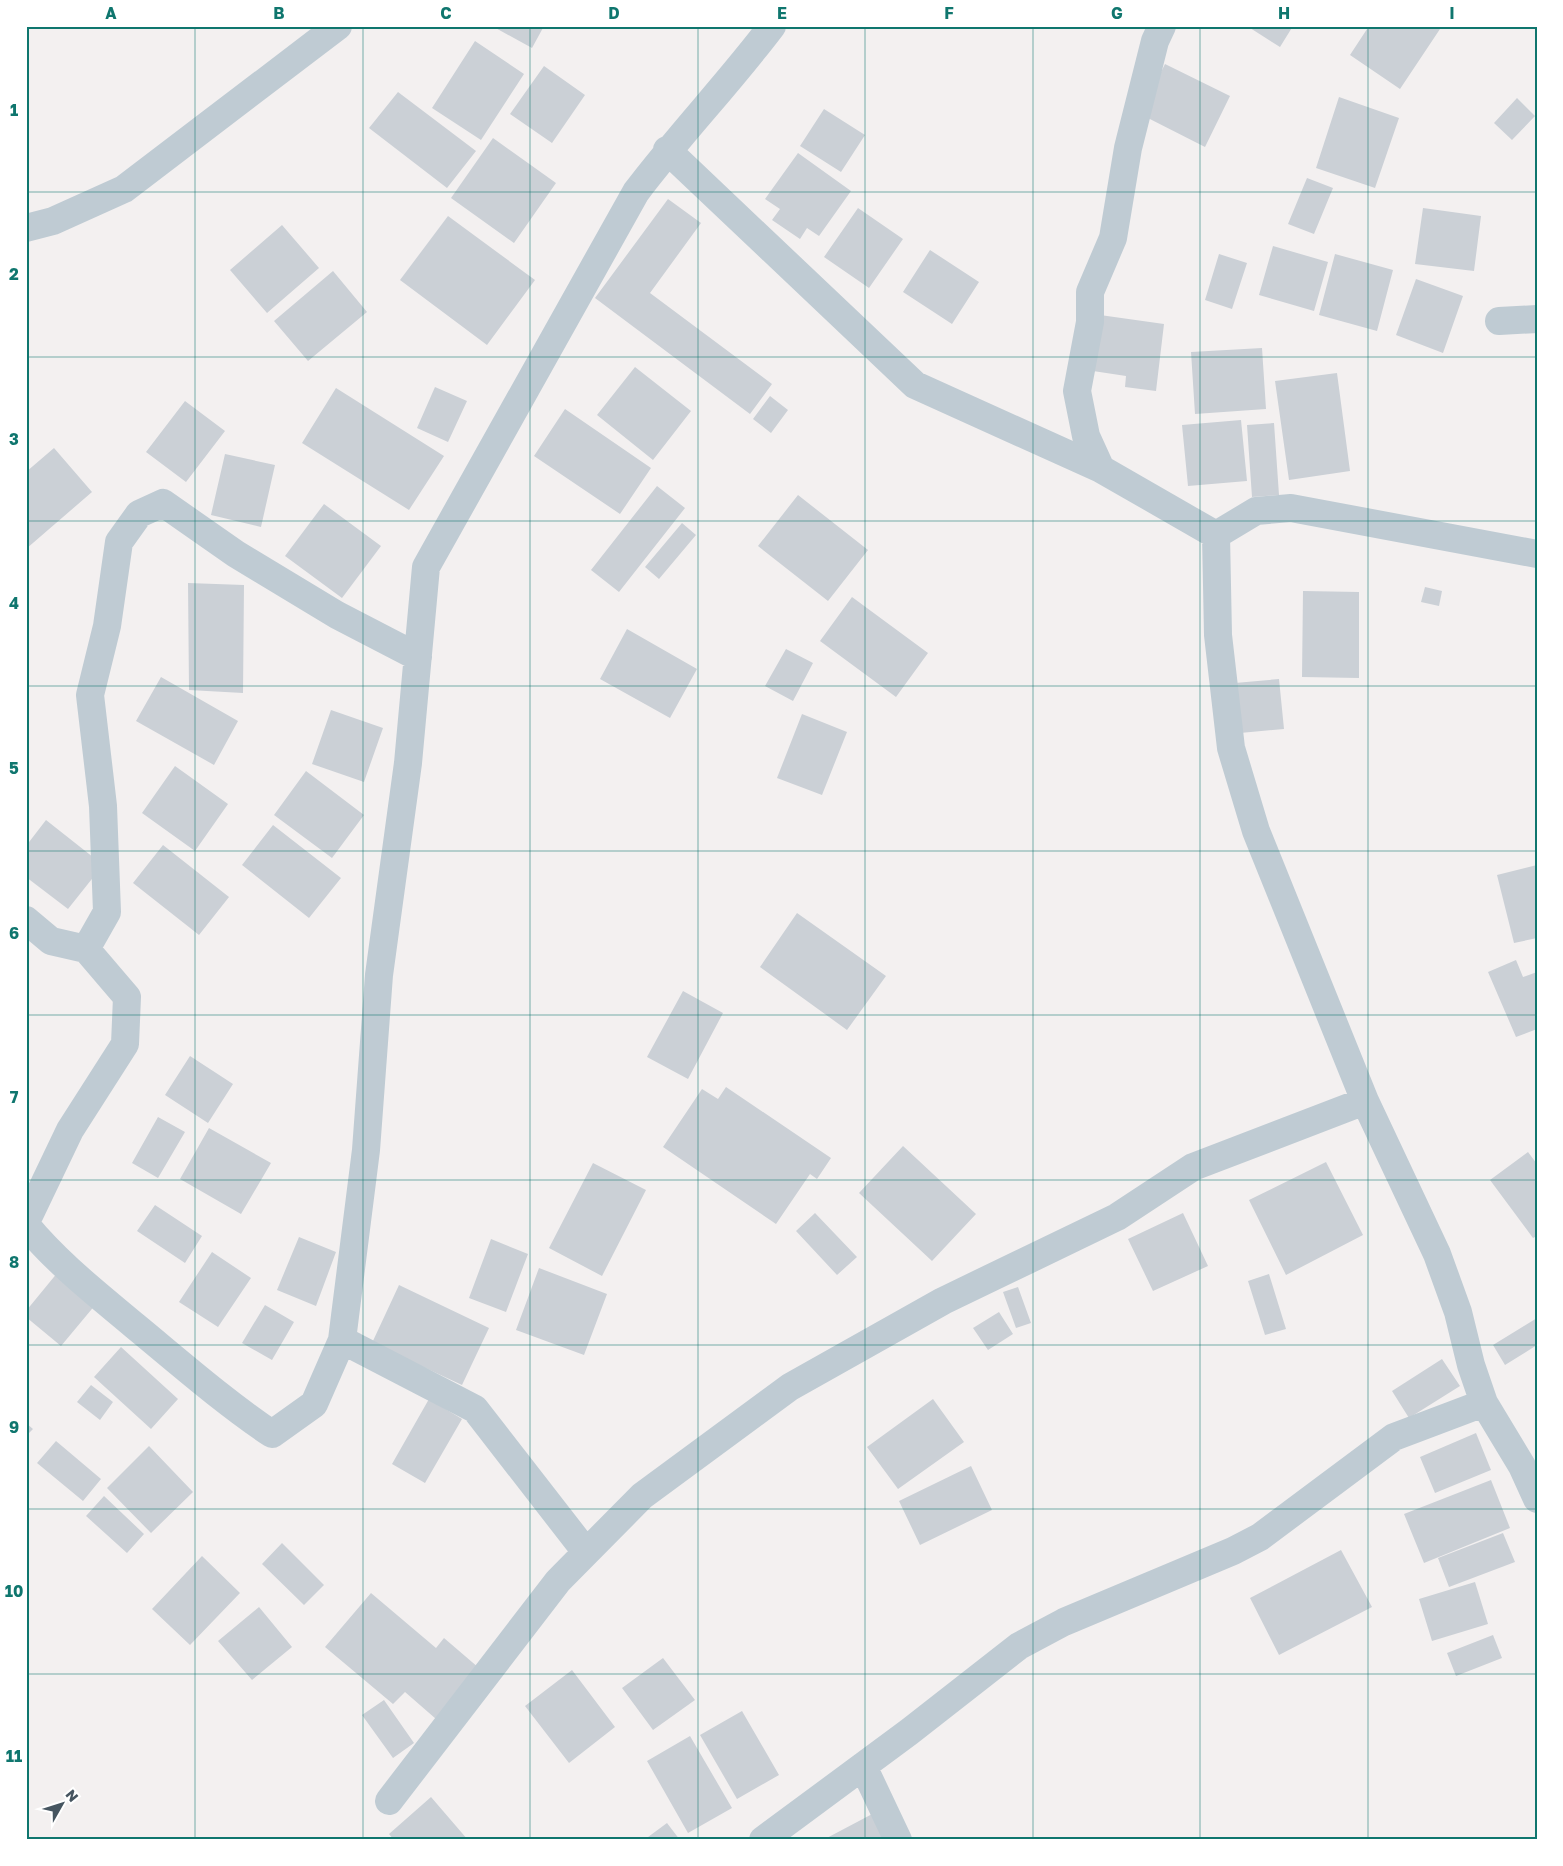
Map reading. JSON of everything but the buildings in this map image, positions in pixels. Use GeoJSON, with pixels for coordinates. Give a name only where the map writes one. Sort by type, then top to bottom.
{"type":"FeatureCollection","features":[{"type":"Feature","properties":{"kind":"street"},"geometry":{"type":"LineString","coordinates":[[26,228],[52,221],[124,189],[338,26]]}},
{"type":"Feature","properties":{"kind":"street"},"geometry":{"type":"LineString","coordinates":[[26,920],[51,941],[86,949],[127,997],[125,1044],[70,1130],[26,1224],[49,1253],[77,1277],[230,1405],[272,1434],[314,1404],[342,1340],[366,1150],[379,975],[408,762],[426,567],[636,192],[667,150],[740,68],[772,26]]}},
{"type":"Feature","properties":{"kind":"street"},"geometry":{"type":"LineString","coordinates":[[1100,469],[1086,436],[1077,391],[1090,322],[1090,292],[1113,238],[1128,148],[1155,41],[1162,26]]}},
{"type":"Feature","properties":{"kind":"street"},"geometry":{"type":"LineString","coordinates":[[667,150],[915,385],[1100,469],[1216,535]]}},
{"type":"Feature","properties":{"kind":"street"},"geometry":{"type":"LineString","coordinates":[[1499,321],[1537,320]]}},
{"type":"Feature","properties":{"kind":"street"},"geometry":{"type":"LineString","coordinates":[[86,949],[107,912],[103,806],[90,695],[107,626],[119,542],[138,514],[163,503],[236,554],[337,615],[418,657]]}},
{"type":"Feature","properties":{"kind":"street"},"geometry":{"type":"LineString","coordinates":[[1216,535],[1256,511],[1291,508],[1537,554]]}},
{"type":"Feature","properties":{"kind":"street"},"geometry":{"type":"LineString","coordinates":[[1216,535],[1218,635],[1230,748],[1256,831],[1365,1101],[1437,1254],[1458,1312],[1471,1365],[1484,1403],[1522,1466],[1537,1500]]}},
{"type":"Feature","properties":{"kind":"street"},"geometry":{"type":"LineString","coordinates":[[389,1801],[558,1581],[586,1552],[642,1496],[799,1382],[943,1301],[1117,1217],[1193,1167],[1365,1101]]}},
{"type":"Feature","properties":{"kind":"street"},"geometry":{"type":"LineString","coordinates":[[342,1340],[475,1409],[586,1552]]}},
{"type":"Feature","properties":{"kind":"street"},"geometry":{"type":"LineString","coordinates":[[762,1840],[863,1766],[1019,1646],[1064,1622],[1233,1552],[1260,1537],[1394,1437],[1484,1403]]}},
{"type":"Feature","properties":{"kind":"street"},"geometry":{"type":"LineString","coordinates":[[863,1766],[898,1840]]}}]}
